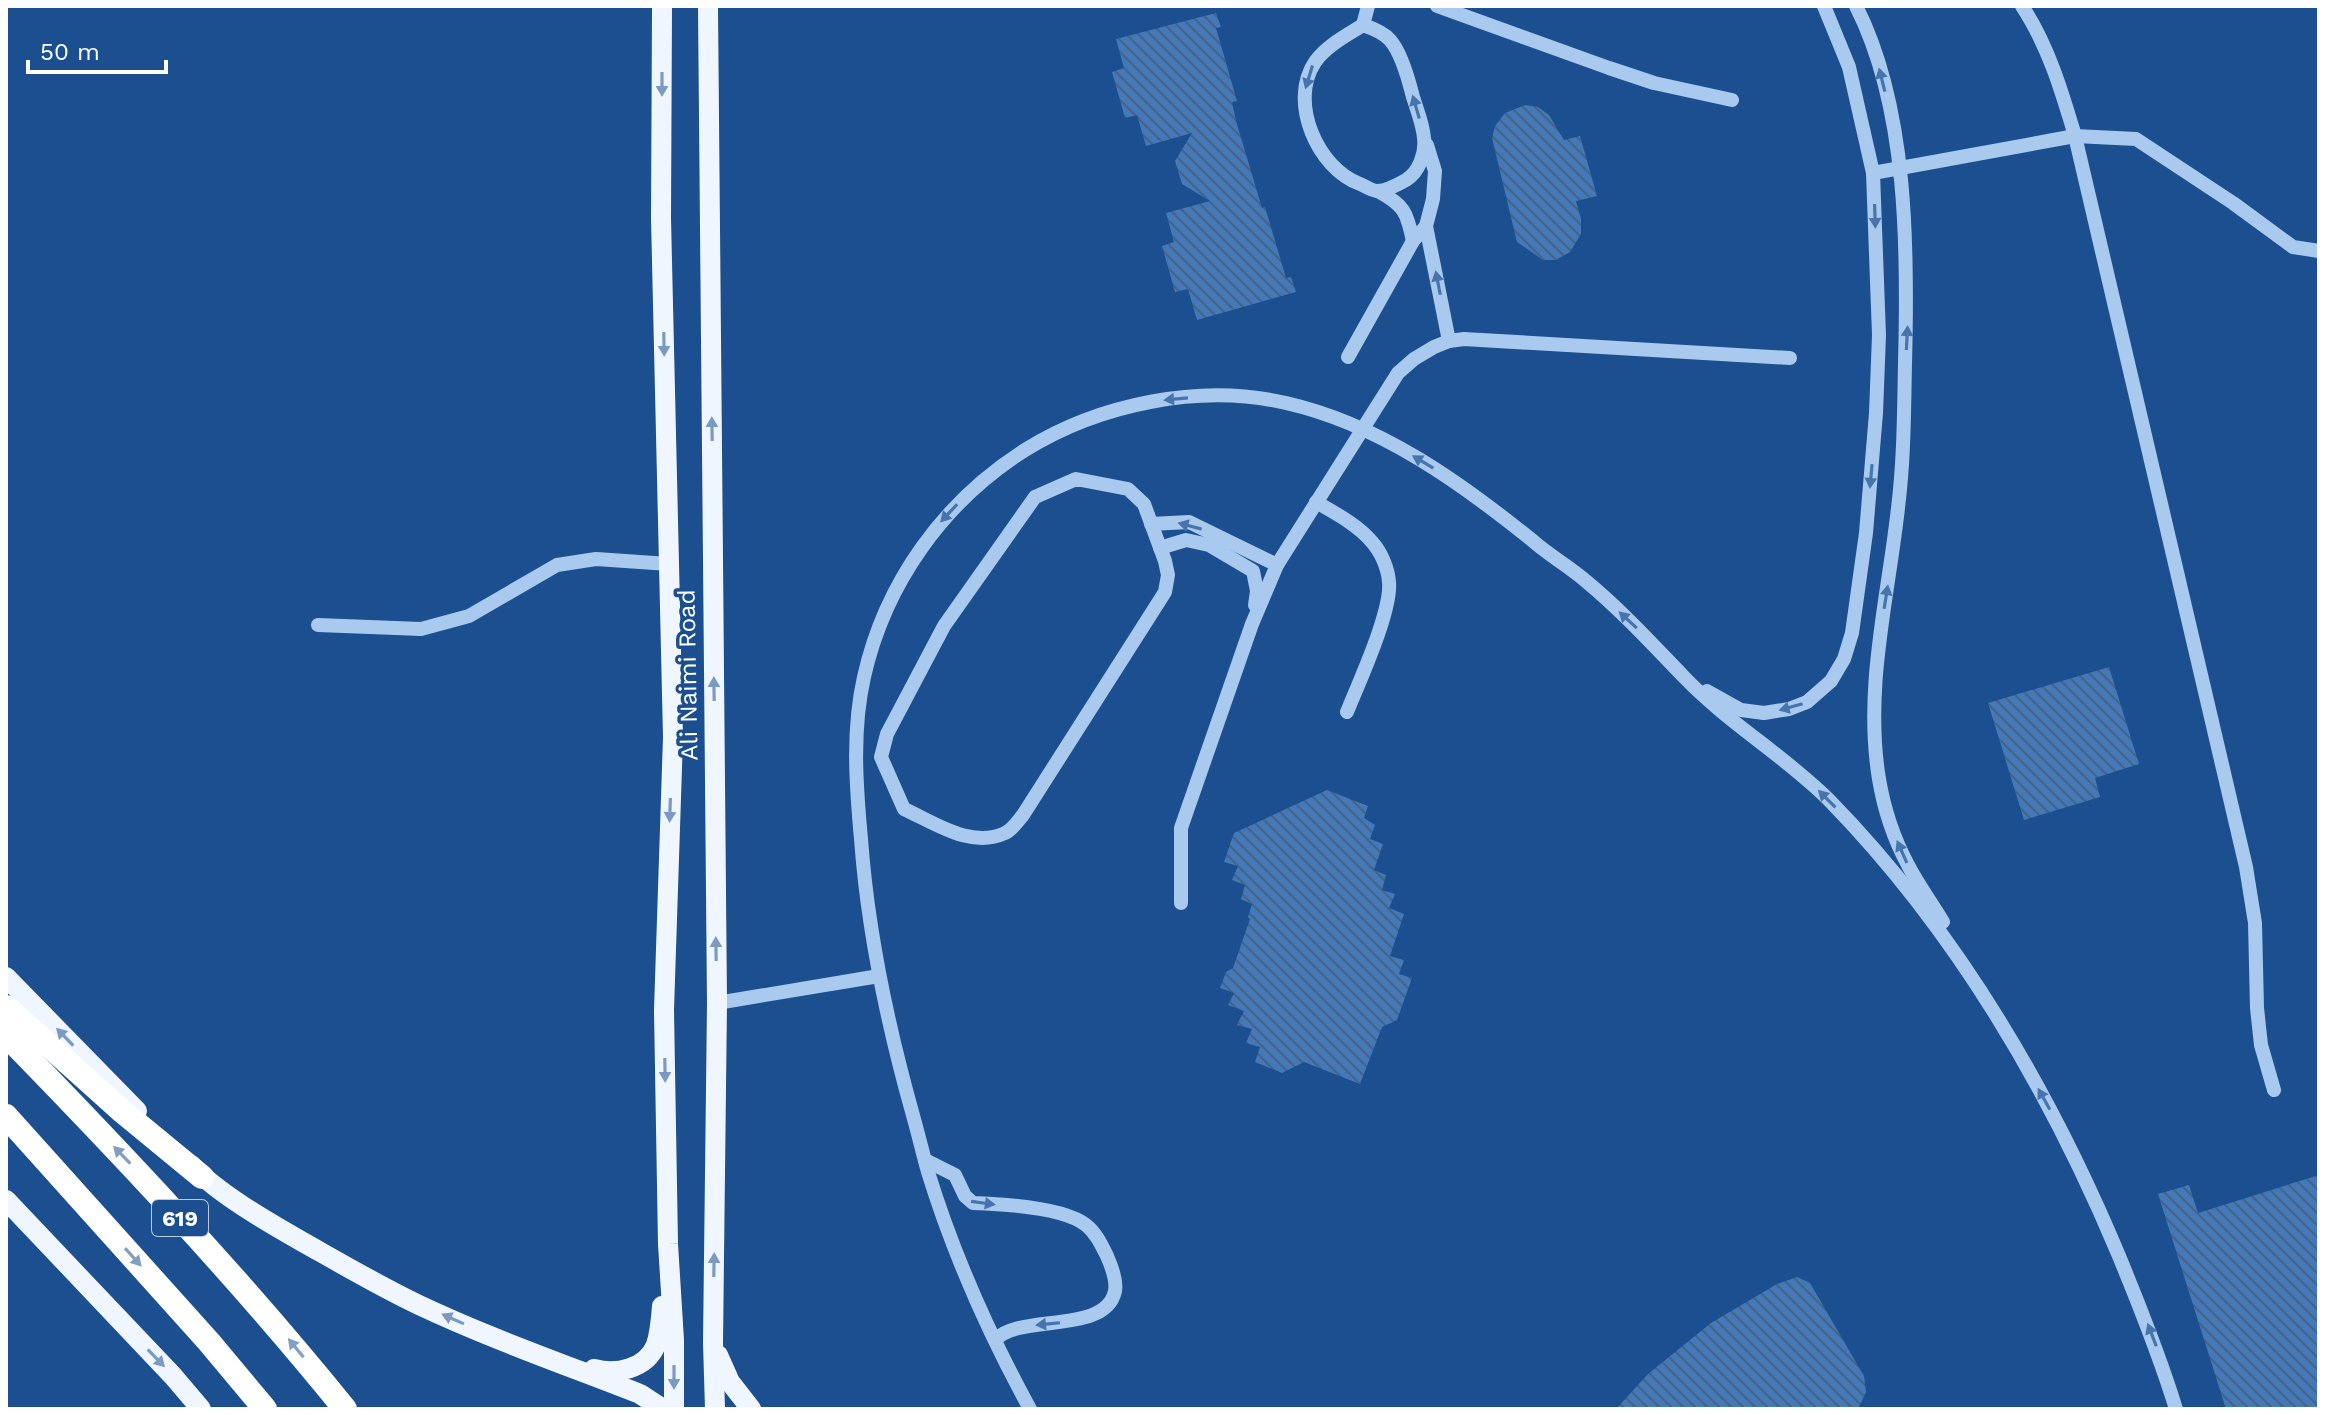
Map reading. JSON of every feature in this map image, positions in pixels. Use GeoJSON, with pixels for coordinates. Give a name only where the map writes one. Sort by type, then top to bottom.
{"type":"FeatureCollection","features":[{"type":"Feature","properties":{"kind":"highway"},"geometry":{"type":"LineString","coordinates":[[6,1007],[123,1112],[202,1177]]}},
{"type":"Feature","properties":{"kind":"highway","name":"619"},"geometry":{"type":"LineString","coordinates":[[6,1035],[127,1160],[278,1326],[345,1409]]}},
{"type":"Feature","properties":{"kind":"highway","name":"619"},"geometry":{"type":"LineString","coordinates":[[6,1116],[209,1342],[265,1409]]}},
{"type":"Feature","properties":{"kind":"highway"},"geometry":{"type":"LineString","coordinates":[[209,1342],[251,1409]]}},
{"type":"Feature","properties":{"kind":"main road","name":"Ali Naimi Road"},"geometry":{"type":"LineString","coordinates":[[662,6],[661,218],[673,737],[664,1010],[668,1244]]}},
{"type":"Feature","properties":{"kind":"main road","name":"Ali Naimi Road"},"geometry":{"type":"LineString","coordinates":[[708,6],[717,1003],[715,1409]]}},
{"type":"Feature","properties":{"kind":"main road"},"geometry":{"type":"LineString","coordinates":[[6,977],[202,1177],[280,1229],[419,1305],[640,1394],[663,1409]]}},
{"type":"Feature","properties":{"kind":"main road"},"geometry":{"type":"LineString","coordinates":[[6,1200],[201,1409]]}},
{"type":"Feature","properties":{"kind":"main road"},"geometry":{"type":"LineString","coordinates":[[525,1349],[599,1371],[629,1369],[642,1362],[652,1353],[660,1329],[668,1244]]}},
{"type":"Feature","properties":{"kind":"main road"},"geometry":{"type":"LineString","coordinates":[[668,1244],[674,1340],[674,1409]]}},
{"type":"Feature","properties":{"kind":"main road"},"geometry":{"type":"LineString","coordinates":[[713,1343],[730,1382],[751,1409]]}},
{"type":"Feature","properties":{"kind":"street"},"geometry":{"type":"LineString","coordinates":[[1368,6],[1363,25],[1338,40],[1315,60],[1305,81],[1306,107],[1311,131],[1332,167],[1350,180],[1398,202],[1409,221],[1413,241]]}},
{"type":"Feature","properties":{"kind":"street"},"geometry":{"type":"LineString","coordinates":[[1437,6],[1639,78],[1732,100]]}},
{"type":"Feature","properties":{"kind":"street"},"geometry":{"type":"LineString","coordinates":[[1683,676],[1741,710],[1764,713],[1789,709],[1807,702],[1831,681],[1844,659],[1852,633],[1876,413],[1879,335],[1873,173],[1849,67],[1824,6]]}},
{"type":"Feature","properties":{"kind":"street"},"geometry":{"type":"LineString","coordinates":[[1856,6],[1876,53],[1901,169],[1907,325],[1899,506],[1876,661],[1874,719],[1879,778],[1890,823],[1909,868],[1943,923],[1950,946]]}},
{"type":"Feature","properties":{"kind":"street"},"geometry":{"type":"LineString","coordinates":[[2022,6],[2048,57],[2075,136],[2246,867],[2255,923],[2261,1045],[2274,1090]]}},
{"type":"Feature","properties":{"kind":"street"},"geometry":{"type":"LineString","coordinates":[[1363,25],[1390,40],[1401,61],[1435,171],[1433,199],[1426,226],[1449,341]]}},
{"type":"Feature","properties":{"kind":"street"},"geometry":{"type":"LineString","coordinates":[[1873,173],[2075,136],[2136,139],[2293,247],[2319,251]]}},
{"type":"Feature","properties":{"kind":"street"},"geometry":{"type":"LineString","coordinates":[[1378,191],[1412,177],[1422,160],[1425,139]]}},
{"type":"Feature","properties":{"kind":"street"},"geometry":{"type":"LineString","coordinates":[[1348,357],[1413,241],[1426,226]]}},
{"type":"Feature","properties":{"kind":"street"},"geometry":{"type":"LineString","coordinates":[[1181,903],[1181,828],[1252,624],[1277,565],[1398,373],[1414,359],[1449,341],[1464,339],[1790,358]]}},
{"type":"Feature","properties":{"kind":"street"},"geometry":{"type":"LineString","coordinates":[[1030,1409],[984,1317],[944,1219],[892,1037],[870,924],[862,857],[855,762],[864,676],[878,634],[912,560],[943,519],[1002,464],[1039,441],[1106,412],[1181,397],[1231,397],[1283,402],[1330,416],[1389,442],[1429,465],[1587,582],[1659,648],[1713,705],[1824,795],[1884,861],[1986,998],[2070,1145],[2152,1335],[2176,1409]]}},
{"type":"Feature","properties":{"kind":"street"},"geometry":{"type":"LineString","coordinates":[[1076,479],[1128,489],[1144,504],[1151,524],[1168,575],[1165,592],[1023,815],[1008,832],[980,840],[953,832],[904,809],[881,757],[887,734],[944,626],[1035,497],[1076,479]]}},
{"type":"Feature","properties":{"kind":"street"},"geometry":{"type":"LineString","coordinates":[[1316,502],[1346,520],[1372,542],[1384,563],[1389,582],[1384,617],[1347,712]]}},
{"type":"Feature","properties":{"kind":"street"},"geometry":{"type":"LineString","coordinates":[[1151,524],[1189,522],[1277,565]]}},
{"type":"Feature","properties":{"kind":"street"},"geometry":{"type":"LineString","coordinates":[[1160,548],[1186,540],[1209,545],[1253,571],[1257,591],[1252,624]]}},
{"type":"Feature","properties":{"kind":"street"},"geometry":{"type":"LineString","coordinates":[[318,625],[421,629],[469,616],[557,565],[596,559],[669,564]]}},
{"type":"Feature","properties":{"kind":"street"},"geometry":{"type":"LineString","coordinates":[[717,1003],[879,976]]}},
{"type":"Feature","properties":{"kind":"street"},"geometry":{"type":"LineString","coordinates":[[925,1160],[955,1175],[965,1196],[973,1203],[1048,1210],[1085,1224],[1096,1235],[1112,1268],[1115,1291],[1108,1305],[1075,1321],[1013,1328],[995,1340]]}},
{"type":"Feature","properties":{"kind":"building"},"geometry":{"type":"Polygon","coordinates":[[[1216,13],[1221,27],[1216,28],[1237,101],[1232,102],[1236,121],[1286,278],[1291,277],[1296,292],[1197,320],[1188,289],[1175,292],[1162,246],[1174,242],[1166,213],[1210,201],[1182,184],[1175,161],[1192,133],[1146,146],[1137,115],[1125,118],[1112,72],[1124,68],[1116,39],[1216,13]]]}},
{"type":"Feature","properties":{"kind":"building"},"geometry":{"type":"Polygon","coordinates":[[[1525,105],[1538,107],[1549,115],[1564,140],[1580,136],[1597,196],[1576,201],[1581,234],[1570,252],[1556,260],[1543,260],[1517,242],[1492,138],[1495,126],[1505,113],[1525,105]]]}},
{"type":"Feature","properties":{"kind":"building"},"geometry":{"type":"Polygon","coordinates":[[[2109,667],[2139,764],[2095,778],[2100,797],[2024,820],[1988,703],[2109,667]]]}},
{"type":"Feature","properties":{"kind":"building"},"geometry":{"type":"Polygon","coordinates":[[[1327,790],[1368,806],[1364,818],[1375,825],[1370,839],[1383,844],[1374,870],[1386,875],[1382,890],[1395,894],[1389,908],[1404,914],[1390,956],[1404,960],[1399,974],[1412,978],[1397,1020],[1382,1027],[1360,1084],[1304,1062],[1282,1073],[1255,1062],[1260,1047],[1246,1043],[1252,1029],[1237,1025],[1244,1011],[1228,1005],[1234,993],[1220,988],[1226,972],[1233,968],[1252,904],[1241,899],[1245,885],[1232,880],[1238,866],[1224,862],[1234,833],[1327,790]]]}},
{"type":"Feature","properties":{"kind":"building"},"geometry":{"type":"Polygon","coordinates":[[[2319,1175],[2319,1409],[2226,1409],[2158,1194],[2189,1185],[2198,1213],[2319,1175]]]}},
{"type":"Feature","properties":{"kind":"building"},"geometry":{"type":"Polygon","coordinates":[[[1797,1277],[1810,1283],[1864,1376],[1866,1392],[1858,1409],[1616,1409],[1648,1374],[1711,1323],[1777,1284],[1797,1277]]]}}]}
